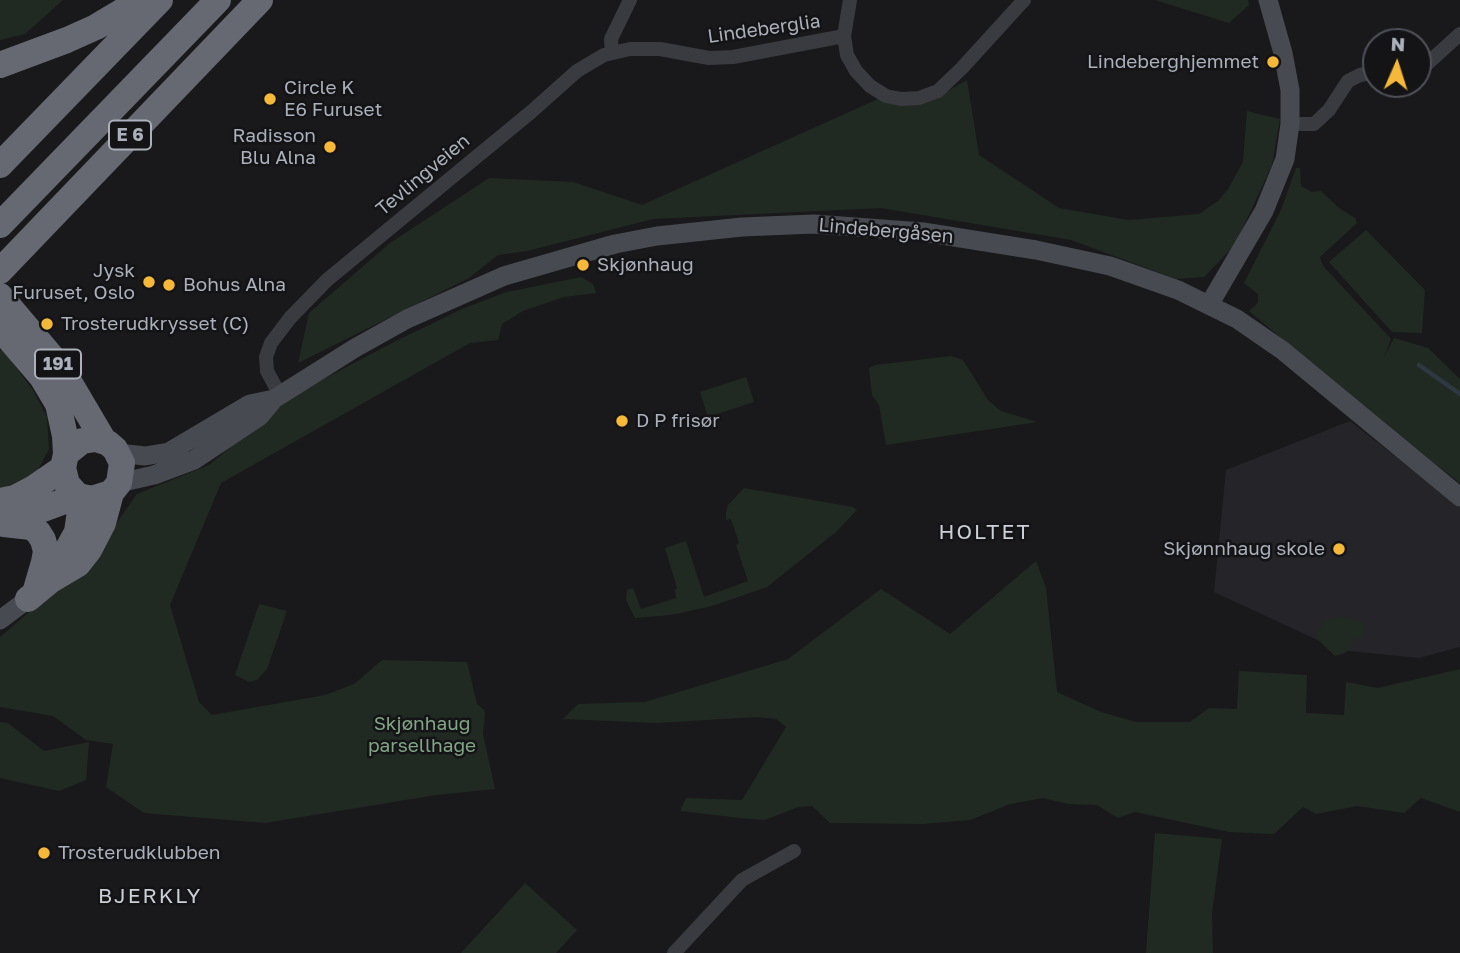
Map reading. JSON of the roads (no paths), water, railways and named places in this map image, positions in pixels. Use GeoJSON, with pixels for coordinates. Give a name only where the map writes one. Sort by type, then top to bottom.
{"type":"FeatureCollection","features":[{"type":"Feature","properties":{"kind":"highway"},"geometry":{"type":"LineString","coordinates":[[0,65],[82,33],[141,0]]}},
{"type":"Feature","properties":{"kind":"highway"},"geometry":{"type":"LineString","coordinates":[[0,165],[160,0]]}},
{"type":"Feature","properties":{"kind":"highway","name":"E 6"},"geometry":{"type":"LineString","coordinates":[[0,225],[218,0]]}},
{"type":"Feature","properties":{"kind":"highway","name":"E 6"},"geometry":{"type":"LineString","coordinates":[[0,271],[260,0]]}},
{"type":"Feature","properties":{"kind":"highway","name":"191"},"geometry":{"type":"LineString","coordinates":[[0,296],[61,368],[123,468],[103,523],[89,550],[78,564],[38,591]]}},
{"type":"Feature","properties":{"kind":"highway","name":"191"},"geometry":{"type":"LineString","coordinates":[[0,328],[51,390],[63,420],[67,484],[80,496]]}},
{"type":"Feature","properties":{"kind":"highway"},"geometry":{"type":"LineString","coordinates":[[9,515],[82,441],[111,447]]}},
{"type":"Feature","properties":{"kind":"highway"},"geometry":{"type":"LineString","coordinates":[[9,515],[80,496],[92,499],[115,488]]}},
{"type":"Feature","properties":{"kind":"highway"},"geometry":{"type":"LineString","coordinates":[[38,591],[77,532],[80,496]]}},
{"type":"Feature","properties":{"kind":"highway"},"geometry":{"type":"LineString","coordinates":[[9,515],[38,532],[45,545],[38,591]]}},
{"type":"Feature","properties":{"kind":"street"},"geometry":{"type":"LineString","coordinates":[[612,52],[611,39],[630,0]]}},
{"type":"Feature","properties":{"kind":"street","name":"Lindeberglia"},"geometry":{"type":"LineString","coordinates":[[612,52],[645,48],[709,58],[733,57],[844,36],[850,0]]}},
{"type":"Feature","properties":{"kind":"street"},"geometry":{"type":"LineString","coordinates":[[844,36],[847,55],[856,71],[870,86],[886,96],[919,98],[938,91],[1024,0]]}},
{"type":"Feature","properties":{"kind":"street"},"geometry":{"type":"LineString","coordinates":[[1209,304],[1264,211],[1285,159],[1290,124],[1287,69],[1268,0]]}},
{"type":"Feature","properties":{"kind":"street"},"geometry":{"type":"LineString","coordinates":[[1432,59],[1460,34]]}},
{"type":"Feature","properties":{"kind":"street","name":"Tevlingveien"},"geometry":{"type":"LineString","coordinates":[[277,397],[267,371],[268,349],[280,330],[327,280],[577,71],[612,52]]}},
{"type":"Feature","properties":{"kind":"street"},"geometry":{"type":"LineString","coordinates":[[1290,124],[1314,124],[1329,110],[1348,81],[1362,75]]}},
{"type":"Feature","properties":{"kind":"street","name":"Lindebergåsen"},"geometry":{"type":"LineString","coordinates":[[115,488],[194,460],[260,416],[277,397],[383,332],[457,295],[522,270],[615,244],[696,230],[814,224],[956,237],[1036,250],[1110,266],[1157,282],[1237,319],[1282,350],[1460,497]]}},
{"type":"Feature","properties":{"kind":"street","name":"Lindebergåsen"},"geometry":{"type":"LineString","coordinates":[[111,447],[145,456],[169,452],[250,404],[277,397]]}},
{"type":"Feature","properties":{"kind":"street"},"geometry":{"type":"LineString","coordinates":[[0,620],[38,591]]}},
{"type":"Feature","properties":{"kind":"street"},"geometry":{"type":"LineString","coordinates":[[674,953],[742,880],[794,851]]}},
{"type":"Feature","properties":{"kind":"waterway"},"geometry":{"type":"LineString","coordinates":[[1419,365],[1460,394]]}},
{"type":"Feature","properties":{"kind":"place","name":"Lindeberghjemmet"},"geometry":{"type":"Point","coordinates":[1273,62]}},
{"type":"Feature","properties":{"kind":"place","name":"Circle K E6 Furuset"},"geometry":{"type":"Point","coordinates":[270,99]}},
{"type":"Feature","properties":{"kind":"place","name":"Radisson Blu Alna"},"geometry":{"type":"Point","coordinates":[330,147]}},
{"type":"Feature","properties":{"kind":"place","name":"Skjønhaug"},"geometry":{"type":"Point","coordinates":[583,265]}},
{"type":"Feature","properties":{"kind":"place","name":"Jysk Furuset, Oslo"},"geometry":{"type":"Point","coordinates":[149,282]}},
{"type":"Feature","properties":{"kind":"place","name":"Bohus Alna"},"geometry":{"type":"Point","coordinates":[169,285]}},
{"type":"Feature","properties":{"kind":"place","name":"Trosterudkrysset (C)"},"geometry":{"type":"Point","coordinates":[47,324]}},
{"type":"Feature","properties":{"kind":"place","name":"D P frisør"},"geometry":{"type":"Point","coordinates":[622,421]}},
{"type":"Feature","properties":{"kind":"place","name":"Skjønnhaug skole"},"geometry":{"type":"Point","coordinates":[1339,549]}},
{"type":"Feature","properties":{"kind":"place","name":"Trosterudklubben"},"geometry":{"type":"Point","coordinates":[44,853]}},
{"type":"Feature","properties":{"kind":"district","name":"HOLTET"},"geometry":{"type":"Point","coordinates":[985,532]}},
{"type":"Feature","properties":{"kind":"district","name":"BJERKLY"},"geometry":{"type":"Point","coordinates":[150,896]}},
{"type":"Feature","properties":{"kind":"park label","name":"Skjønhaug parsellhage"},"geometry":{"type":"Point","coordinates":[422,735]}}]}
